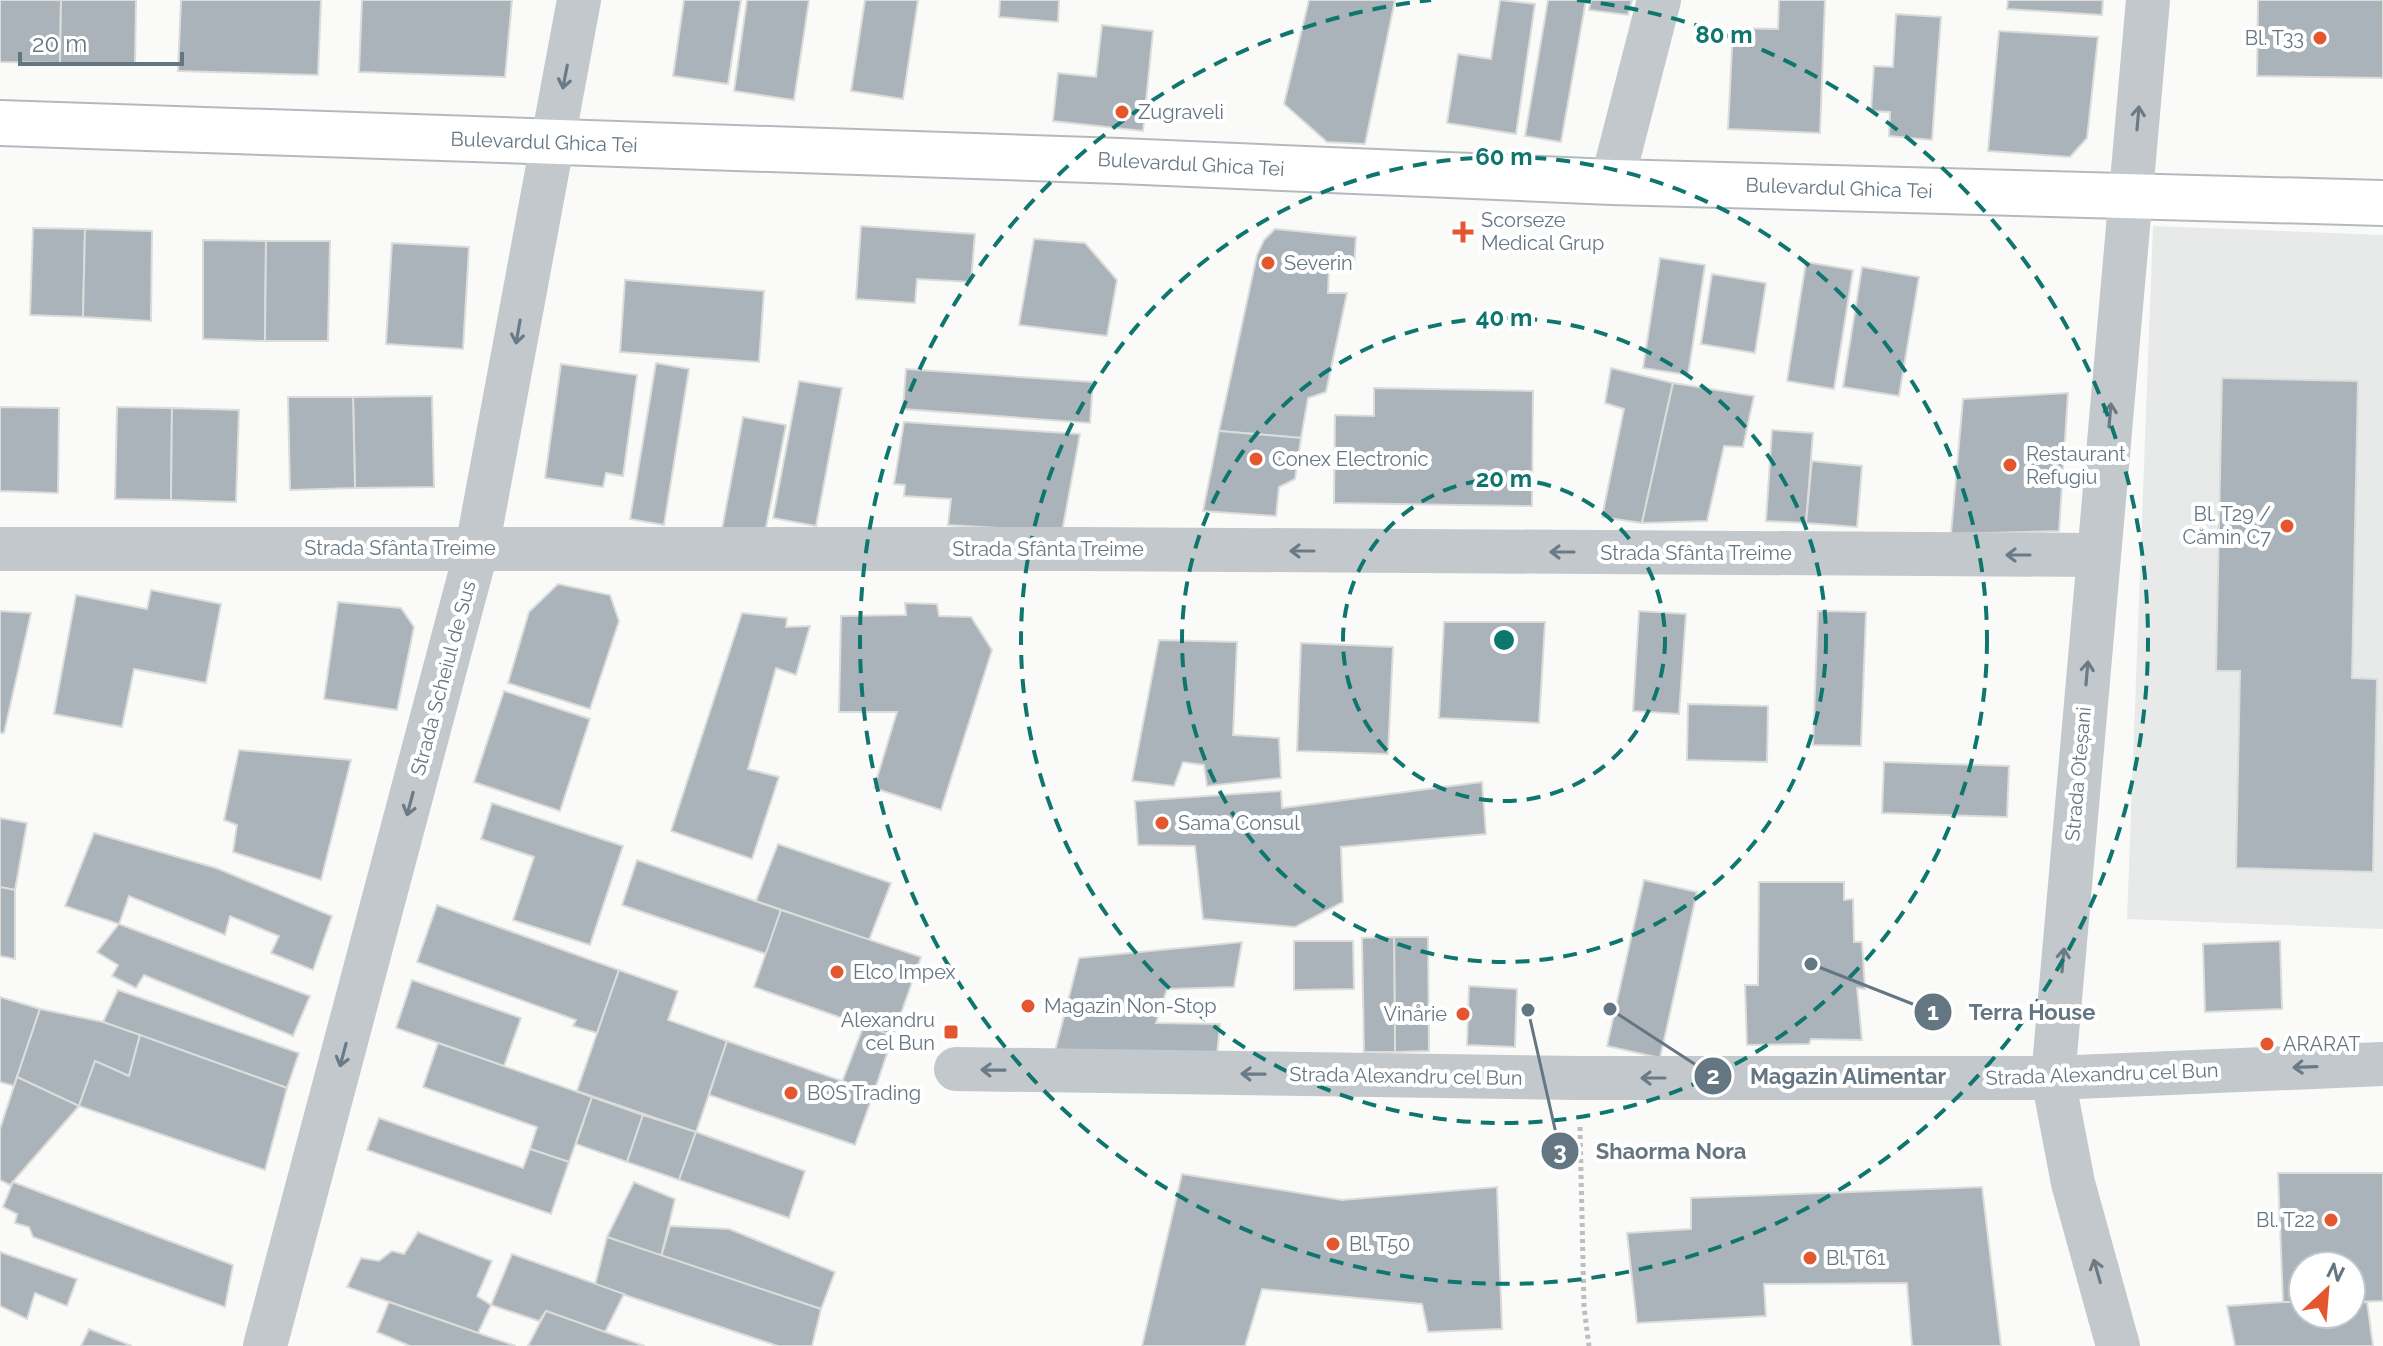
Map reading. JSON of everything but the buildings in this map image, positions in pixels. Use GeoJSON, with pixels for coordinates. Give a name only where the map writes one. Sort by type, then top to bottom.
{"type":"FeatureCollection","features":[{"type":"Feature","properties":{"kind":"street","name":"Strada Scheiul de Sus"},"geometry":{"type":"LineString","coordinates":[[265,1346],[477,548],[579,0]]}},
{"type":"Feature","properties":{"kind":"street"},"geometry":{"type":"LineString","coordinates":[[1612,182],[1659,0]]}},
{"type":"Feature","properties":{"kind":"street","name":"Strada Oteșani"},"geometry":{"type":"LineString","coordinates":[[2118,1346],[2073,1183],[2053,1078],[2096,555],[2148,0]]}},
{"type":"Feature","properties":{"kind":"street","name":"Bulevardul Ghica Tei"},"geometry":{"type":"LineString","coordinates":[[0,123],[1612,182],[2383,203]]}},
{"type":"Feature","properties":{"kind":"street","name":"Strada Sfânta Treime"},"geometry":{"type":"LineString","coordinates":[[0,549],[1096,549],[2096,555]]}},
{"type":"Feature","properties":{"kind":"street","name":"Strada Alexandru cel Bun"},"geometry":{"type":"LineString","coordinates":[[956,1069],[1578,1078],[2053,1078],[2383,1064]]}},
{"type":"Feature","properties":{"kind":"path"},"geometry":{"type":"LineString","coordinates":[[1578,1078],[1584,1307],[1589,1346]]}},
{"type":"Feature","properties":{"kind":"shaded area"},"geometry":{"type":"Polygon","coordinates":[[[2153,226],[2383,235],[2383,929],[2127,919],[2153,226]]]}},
{"type":"Feature","properties":{"kind":"place","name":"Bl. T33"},"geometry":{"type":"Point","coordinates":[2320,38]}},
{"type":"Feature","properties":{"kind":"place","name":"Zugraveli"},"geometry":{"type":"Point","coordinates":[1122,112]}},
{"type":"Feature","properties":{"kind":"place","name":"Scorseze Medical Grup"},"geometry":{"type":"Point","coordinates":[1463,232]}},
{"type":"Feature","properties":{"kind":"place","name":"Severin"},"geometry":{"type":"Point","coordinates":[1268,263]}},
{"type":"Feature","properties":{"kind":"place","name":"Conex Electronic"},"geometry":{"type":"Point","coordinates":[1256,459]}},
{"type":"Feature","properties":{"kind":"place","name":"Restaurant Refugiu"},"geometry":{"type":"Point","coordinates":[2010,465]}},
{"type":"Feature","properties":{"kind":"place","name":"Bl. T29 / Cămin C7"},"geometry":{"type":"Point","coordinates":[2287,526]}},
{"type":"Feature","properties":{"kind":"place","name":"Sama Consul"},"geometry":{"type":"Point","coordinates":[1162,823]}},
{"type":"Feature","properties":{"kind":"place","name":"Terra House"},"geometry":{"type":"Point","coordinates":[1811,964]}},
{"type":"Feature","properties":{"kind":"place","name":"Elco Impex"},"geometry":{"type":"Point","coordinates":[837,972]}},
{"type":"Feature","properties":{"kind":"place","name":"Magazin Non-Stop"},"geometry":{"type":"Point","coordinates":[1028,1006]}},
{"type":"Feature","properties":{"kind":"place","name":"Magazin Alimentar"},"geometry":{"type":"Point","coordinates":[1610,1009]}},
{"type":"Feature","properties":{"kind":"place","name":"Shaorma Nora"},"geometry":{"type":"Point","coordinates":[1528,1010]}},
{"type":"Feature","properties":{"kind":"place","name":"Vinărie"},"geometry":{"type":"Point","coordinates":[1463,1014]}},
{"type":"Feature","properties":{"kind":"place","name":"Alexandru cel Bun"},"geometry":{"type":"Point","coordinates":[951,1032]}},
{"type":"Feature","properties":{"kind":"place","name":"ARARAT"},"geometry":{"type":"Point","coordinates":[2267,1044]}},
{"type":"Feature","properties":{"kind":"place","name":"BOS Trading"},"geometry":{"type":"Point","coordinates":[791,1093]}},
{"type":"Feature","properties":{"kind":"place","name":"Bl. T22"},"geometry":{"type":"Point","coordinates":[2331,1220]}},
{"type":"Feature","properties":{"kind":"place","name":"Bl. T50"},"geometry":{"type":"Point","coordinates":[1333,1244]}},
{"type":"Feature","properties":{"kind":"place","name":"Bl. T61"},"geometry":{"type":"Point","coordinates":[1810,1258]}}]}
